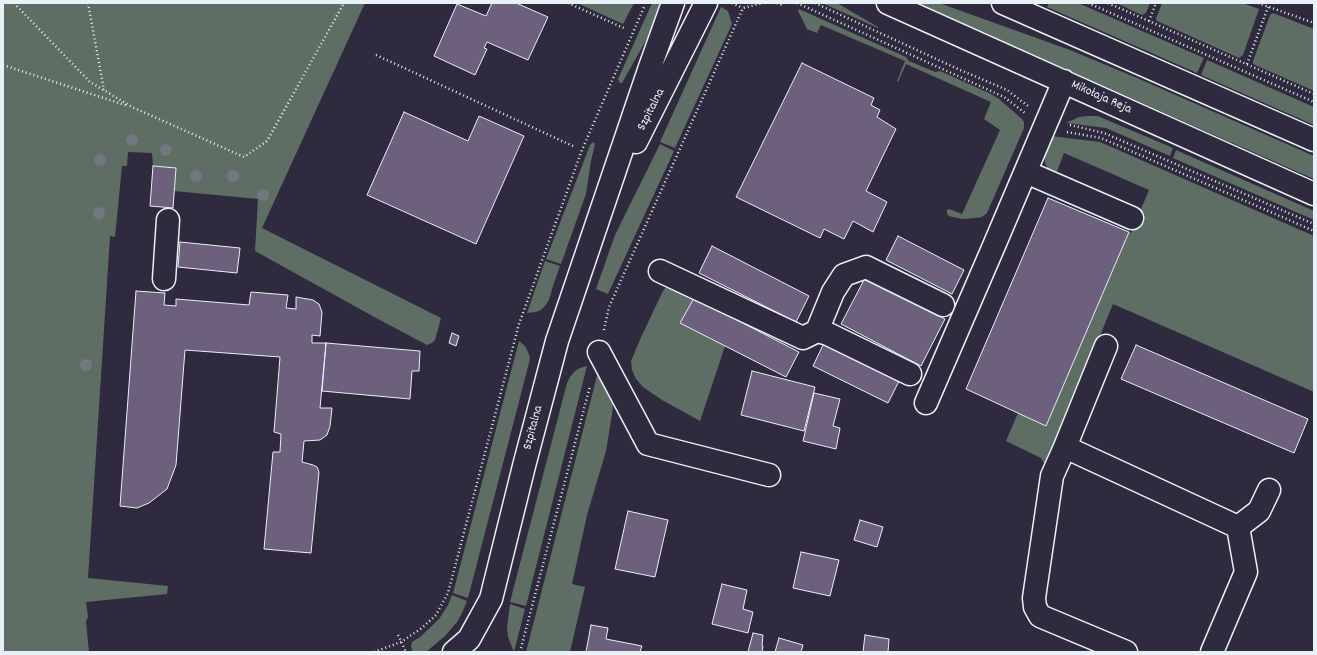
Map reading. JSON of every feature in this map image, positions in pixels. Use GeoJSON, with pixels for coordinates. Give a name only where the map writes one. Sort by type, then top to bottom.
{"type":"FeatureCollection","features":[{"type":"Feature","properties":{"kind":"street","name":"Szpitalna"},"geometry":{"type":"LineString","coordinates":[[468,648],[491,599],[557,341],[673,3]]}},
{"type":"Feature","properties":{"kind":"street","name":"Szpitalna"},"geometry":{"type":"LineString","coordinates":[[599,217],[706,3]]}},
{"type":"Feature","properties":{"kind":"street","name":"Mikołaja Reja"},"geometry":{"type":"LineString","coordinates":[[888,3],[1314,194]]}},
{"type":"Feature","properties":{"kind":"street"},"geometry":{"type":"LineString","coordinates":[[1003,3],[1314,140]]}},
{"type":"Feature","properties":{"kind":"street"},"geometry":{"type":"LineString","coordinates":[[926,402],[1064,82]]}},
{"type":"Feature","properties":{"kind":"street"},"geometry":{"type":"LineString","coordinates":[[1026,172],[1132,218]]}},
{"type":"Feature","properties":{"kind":"street"},"geometry":{"type":"LineString","coordinates":[[164,279],[168,220]]}},
{"type":"Feature","properties":{"kind":"street"},"geometry":{"type":"LineString","coordinates":[[660,271],[803,338],[817,331],[833,292],[844,275],[866,267],[943,305]]}},
{"type":"Feature","properties":{"kind":"street"},"geometry":{"type":"LineString","coordinates":[[817,331],[828,334],[910,374]]}},
{"type":"Feature","properties":{"kind":"street"},"geometry":{"type":"LineString","coordinates":[[1106,346],[1052,476],[1034,598],[1035,607],[1040,616],[1126,652]]}},
{"type":"Feature","properties":{"kind":"street"},"geometry":{"type":"LineString","coordinates":[[599,352],[648,444],[769,475]]}},
{"type":"Feature","properties":{"kind":"street"},"geometry":{"type":"LineString","coordinates":[[1065,446],[1238,527]]}},
{"type":"Feature","properties":{"kind":"street"},"geometry":{"type":"LineString","coordinates":[[1238,527],[1259,511],[1269,490]]}},
{"type":"Feature","properties":{"kind":"street"},"geometry":{"type":"LineString","coordinates":[[1212,652],[1246,572],[1238,527]]}},
{"type":"Feature","properties":{"kind":"path"},"geometry":{"type":"LineString","coordinates":[[14,3],[90,82],[132,107]]}},
{"type":"Feature","properties":{"kind":"path"},"geometry":{"type":"LineString","coordinates":[[88,3],[104,90]]}},
{"type":"Feature","properties":{"kind":"path"},"geometry":{"type":"LineString","coordinates":[[3,65],[132,107],[244,156],[267,141],[344,3]]}},
{"type":"Feature","properties":{"kind":"path"},"geometry":{"type":"LineString","coordinates":[[568,3],[626,29]]}},
{"type":"Feature","properties":{"kind":"path"},"geometry":{"type":"LineString","coordinates":[[374,652],[401,642],[422,628],[436,615],[448,594],[519,324],[582,150],[646,3]]}},
{"type":"Feature","properties":{"kind":"path"},"geometry":{"type":"LineString","coordinates":[[732,3],[743,8],[763,3]]}},
{"type":"Feature","properties":{"kind":"path"},"geometry":{"type":"LineString","coordinates":[[777,3],[782,5],[783,3]]}},
{"type":"Feature","properties":{"kind":"path"},"geometry":{"type":"LineString","coordinates":[[1088,3],[1314,102]]}},
{"type":"Feature","properties":{"kind":"path"},"geometry":{"type":"LineString","coordinates":[[1108,3],[1314,94]]}},
{"type":"Feature","properties":{"kind":"path"},"geometry":{"type":"LineString","coordinates":[[1149,21],[1156,3]]}},
{"type":"Feature","properties":{"kind":"path"},"geometry":{"type":"LineString","coordinates":[[1258,3],[1314,23]]}},
{"type":"Feature","properties":{"kind":"path"},"geometry":{"type":"LineString","coordinates":[[1247,64],[1268,7]]}},
{"type":"Feature","properties":{"kind":"path"},"geometry":{"type":"LineString","coordinates":[[520,652],[599,352],[609,307],[743,8]]}},
{"type":"Feature","properties":{"kind":"path"},"geometry":{"type":"LineString","coordinates":[[376,55],[575,147]]}},
{"type":"Feature","properties":{"kind":"path"},"geometry":{"type":"LineString","coordinates":[[398,635],[406,652]]}},
{"type":"Feature","properties":{"kind":"green space"},"geometry":{"type":"Polygon","coordinates":[[[3,3],[365,3],[262,228],[441,318],[435,340],[427,345],[255,251],[258,199],[174,191],[176,168],[153,166],[152,153],[128,152],[127,166],[122,166],[115,237],[110,236],[88,578],[168,586],[167,594],[86,602],[89,652],[3,652],[3,3]]]}},
{"type":"Feature","properties":{"kind":"green space"},"geometry":{"type":"Polygon","coordinates":[[[577,3],[634,3],[623,24],[577,3]]]}},
{"type":"Feature","properties":{"kind":"green space"},"geometry":{"type":"Polygon","coordinates":[[[652,3],[662,3],[656,20],[622,83],[620,83],[618,79],[652,3]]]}},
{"type":"Feature","properties":{"kind":"green space"},"geometry":{"type":"Polygon","coordinates":[[[822,3],[837,3],[878,28],[822,3]]]}},
{"type":"Feature","properties":{"kind":"green space"},"geometry":{"type":"Polygon","coordinates":[[[915,3],[939,3],[1070,50],[1314,156],[1314,179],[915,3]]]}},
{"type":"Feature","properties":{"kind":"green space"},"geometry":{"type":"Polygon","coordinates":[[[1049,3],[1078,3],[1204,58],[1197,73],[1047,7],[1049,3]]]}},
{"type":"Feature","properties":{"kind":"green space"},"geometry":{"type":"Polygon","coordinates":[[[1116,3],[1150,3],[1146,13],[1142,15],[1116,3]]]}},
{"type":"Feature","properties":{"kind":"green space"},"geometry":{"type":"Polygon","coordinates":[[[1162,3],[1242,3],[1259,9],[1243,55],[1239,58],[1157,21],[1156,19],[1162,3]]]}},
{"type":"Feature","properties":{"kind":"green space"},"geometry":{"type":"Polygon","coordinates":[[[721,7],[728,11],[732,24],[675,148],[660,142],[721,7]]]}},
{"type":"Feature","properties":{"kind":"green space"},"geometry":{"type":"Polygon","coordinates":[[[799,9],[906,57],[909,61],[935,72],[940,71],[991,94],[1022,119],[1024,122],[1024,128],[987,213],[982,217],[962,219],[949,216],[947,214],[947,210],[949,209],[962,214],[1000,130],[984,119],[991,102],[906,64],[898,82],[897,81],[905,61],[821,25],[817,33],[807,29],[798,11],[799,9]]]}},
{"type":"Feature","properties":{"kind":"green space"},"geometry":{"type":"Polygon","coordinates":[[[1273,13],[1314,29],[1314,91],[1253,64],[1270,15],[1273,13]]]}},
{"type":"Feature","properties":{"kind":"green space"},"geometry":{"type":"Polygon","coordinates":[[[1207,60],[1314,107],[1314,125],[1201,75],[1207,60]]]}},
{"type":"Feature","properties":{"kind":"green space"},"geometry":{"type":"Polygon","coordinates":[[[1098,116],[1173,148],[1170,156],[1106,128],[1066,123],[1079,117],[1098,116]]]}},
{"type":"Feature","properties":{"kind":"green space"},"geometry":{"type":"Polygon","coordinates":[[[1051,136],[1100,142],[1314,236],[1314,392],[1113,304],[1046,467],[1041,458],[1006,441],[1018,413],[1046,426],[1129,232],[1131,233],[1149,190],[1064,153],[1056,174],[1049,172],[1045,163],[1045,155],[1051,136]]]}},
{"type":"Feature","properties":{"kind":"green space"},"geometry":{"type":"Polygon","coordinates":[[[593,142],[595,144],[586,194],[561,264],[546,259],[590,145],[593,142]]]}},
{"type":"Feature","properties":{"kind":"green space"},"geometry":{"type":"Polygon","coordinates":[[[660,144],[674,151],[608,294],[596,289],[615,235],[660,144]]]}},
{"type":"Feature","properties":{"kind":"green space"},"geometry":{"type":"Polygon","coordinates":[[[1176,150],[1314,211],[1314,220],[1173,158],[1176,150]]]}},
{"type":"Feature","properties":{"kind":"green space"},"geometry":{"type":"Polygon","coordinates":[[[545,261],[560,266],[549,300],[541,310],[527,313],[545,261]]]}},
{"type":"Feature","properties":{"kind":"green space"},"geometry":{"type":"Polygon","coordinates":[[[670,285],[694,298],[681,323],[725,346],[700,421],[662,400],[643,387],[636,379],[632,370],[631,361],[642,335],[663,291],[670,285]]]}},
{"type":"Feature","properties":{"kind":"green space"},"geometry":{"type":"Polygon","coordinates":[[[519,341],[525,346],[530,358],[468,598],[453,593],[519,341]]]}},
{"type":"Feature","properties":{"kind":"green space"},"geometry":{"type":"Polygon","coordinates":[[[587,366],[526,606],[510,602],[567,383],[575,371],[587,366]]]}},
{"type":"Feature","properties":{"kind":"green space"},"geometry":{"type":"Polygon","coordinates":[[[599,368],[614,395],[606,451],[587,515],[572,584],[585,587],[570,652],[526,652],[599,368]]]}},
{"type":"Feature","properties":{"kind":"green space"},"geometry":{"type":"Polygon","coordinates":[[[452,595],[467,601],[457,622],[445,636],[426,652],[413,652],[411,646],[412,642],[420,637],[439,619],[448,605],[452,595]]]}},
{"type":"Feature","properties":{"kind":"green space"},"geometry":{"type":"Polygon","coordinates":[[[510,604],[525,609],[514,652],[508,637],[507,627],[510,604]]]}},
{"type":"Feature","properties":{"kind":"building"},"geometry":{"type":"Polygon","coordinates":[[[492,3],[516,3],[548,17],[528,60],[487,42],[484,48],[487,49],[475,75],[434,56],[457,4],[486,16],[492,3]]]}},
{"type":"Feature","properties":{"kind":"building"},"geometry":{"type":"Polygon","coordinates":[[[802,63],[874,98],[871,105],[880,110],[877,117],[896,129],[866,191],[887,202],[873,232],[853,221],[844,239],[824,229],[820,238],[736,197],[802,63]]]}},
{"type":"Feature","properties":{"kind":"building"},"geometry":{"type":"Polygon","coordinates":[[[404,112],[468,141],[479,116],[524,136],[476,244],[367,195],[404,112]]]}},
{"type":"Feature","properties":{"kind":"building"},"geometry":{"type":"Polygon","coordinates":[[[153,166],[176,168],[173,208],[150,206],[153,166]]]}},
{"type":"Feature","properties":{"kind":"building"},"geometry":{"type":"Polygon","coordinates":[[[1048,198],[1129,232],[1046,426],[966,389],[1048,198]]]}},
{"type":"Feature","properties":{"kind":"building"},"geometry":{"type":"Polygon","coordinates":[[[898,236],[964,270],[952,294],[886,260],[898,236]]]}},
{"type":"Feature","properties":{"kind":"building"},"geometry":{"type":"Polygon","coordinates":[[[180,242],[240,248],[237,273],[178,267],[180,242]]]}},
{"type":"Feature","properties":{"kind":"building"},"geometry":{"type":"Polygon","coordinates":[[[712,246],[809,296],[796,322],[699,273],[712,246]]]}},
{"type":"Feature","properties":{"kind":"building"},"geometry":{"type":"Polygon","coordinates":[[[865,278],[945,319],[921,366],[841,324],[865,278]]]}},
{"type":"Feature","properties":{"kind":"building"},"geometry":{"type":"Polygon","coordinates":[[[136,291],[165,293],[164,305],[176,306],[176,299],[249,305],[251,292],[288,295],[286,308],[296,309],[296,297],[313,300],[319,304],[322,312],[320,336],[312,335],[312,343],[326,343],[320,408],[332,408],[330,426],[327,435],[320,440],[304,441],[302,462],[317,467],[319,472],[311,553],[264,549],[273,452],[280,452],[281,434],[274,432],[280,357],[185,350],[176,465],[167,489],[149,503],[137,508],[120,506],[136,291]]]}},
{"type":"Feature","properties":{"kind":"building"},"geometry":{"type":"Polygon","coordinates":[[[694,298],[799,352],[786,377],[680,323],[694,298]]]}},
{"type":"Feature","properties":{"kind":"building"},"geometry":{"type":"Polygon","coordinates":[[[452,333],[459,336],[456,346],[449,343],[452,333]]]}},
{"type":"Feature","properties":{"kind":"building"},"geometry":{"type":"Polygon","coordinates":[[[326,343],[420,351],[419,371],[412,371],[410,399],[322,391],[326,343]]]}},
{"type":"Feature","properties":{"kind":"building"},"geometry":{"type":"Polygon","coordinates":[[[824,343],[899,381],[888,403],[813,366],[824,343]]]}},
{"type":"Feature","properties":{"kind":"building"},"geometry":{"type":"Polygon","coordinates":[[[1136,345],[1308,419],[1294,453],[1121,379],[1136,345]]]}},
{"type":"Feature","properties":{"kind":"building"},"geometry":{"type":"Polygon","coordinates":[[[752,371],[815,387],[804,431],[741,415],[752,371]]]}},
{"type":"Feature","properties":{"kind":"building"},"geometry":{"type":"Polygon","coordinates":[[[814,393],[840,399],[833,426],[840,428],[836,449],[803,441],[814,393]]]}},
{"type":"Feature","properties":{"kind":"building"},"geometry":{"type":"Polygon","coordinates":[[[628,511],[668,520],[655,577],[615,569],[628,511]]]}},
{"type":"Feature","properties":{"kind":"building"},"geometry":{"type":"Polygon","coordinates":[[[860,520],[883,527],[877,547],[854,540],[860,520]]]}},
{"type":"Feature","properties":{"kind":"building"},"geometry":{"type":"Polygon","coordinates":[[[801,552],[839,560],[830,596],[793,588],[801,552]]]}},
{"type":"Feature","properties":{"kind":"building"},"geometry":{"type":"Polygon","coordinates":[[[722,584],[747,590],[743,609],[753,612],[748,633],[712,624],[722,584]]]}},
{"type":"Feature","properties":{"kind":"building"},"geometry":{"type":"Polygon","coordinates":[[[591,625],[608,628],[606,639],[642,646],[640,652],[586,652],[591,625]]]}},
{"type":"Feature","properties":{"kind":"building"},"geometry":{"type":"Polygon","coordinates":[[[753,633],[763,635],[762,652],[748,652],[753,633]]]}},
{"type":"Feature","properties":{"kind":"building"},"geometry":{"type":"Polygon","coordinates":[[[865,635],[889,639],[888,652],[863,652],[865,635]]]}},
{"type":"Feature","properties":{"kind":"building"},"geometry":{"type":"Polygon","coordinates":[[[779,638],[803,645],[801,652],[775,652],[779,638]]]}}]}
